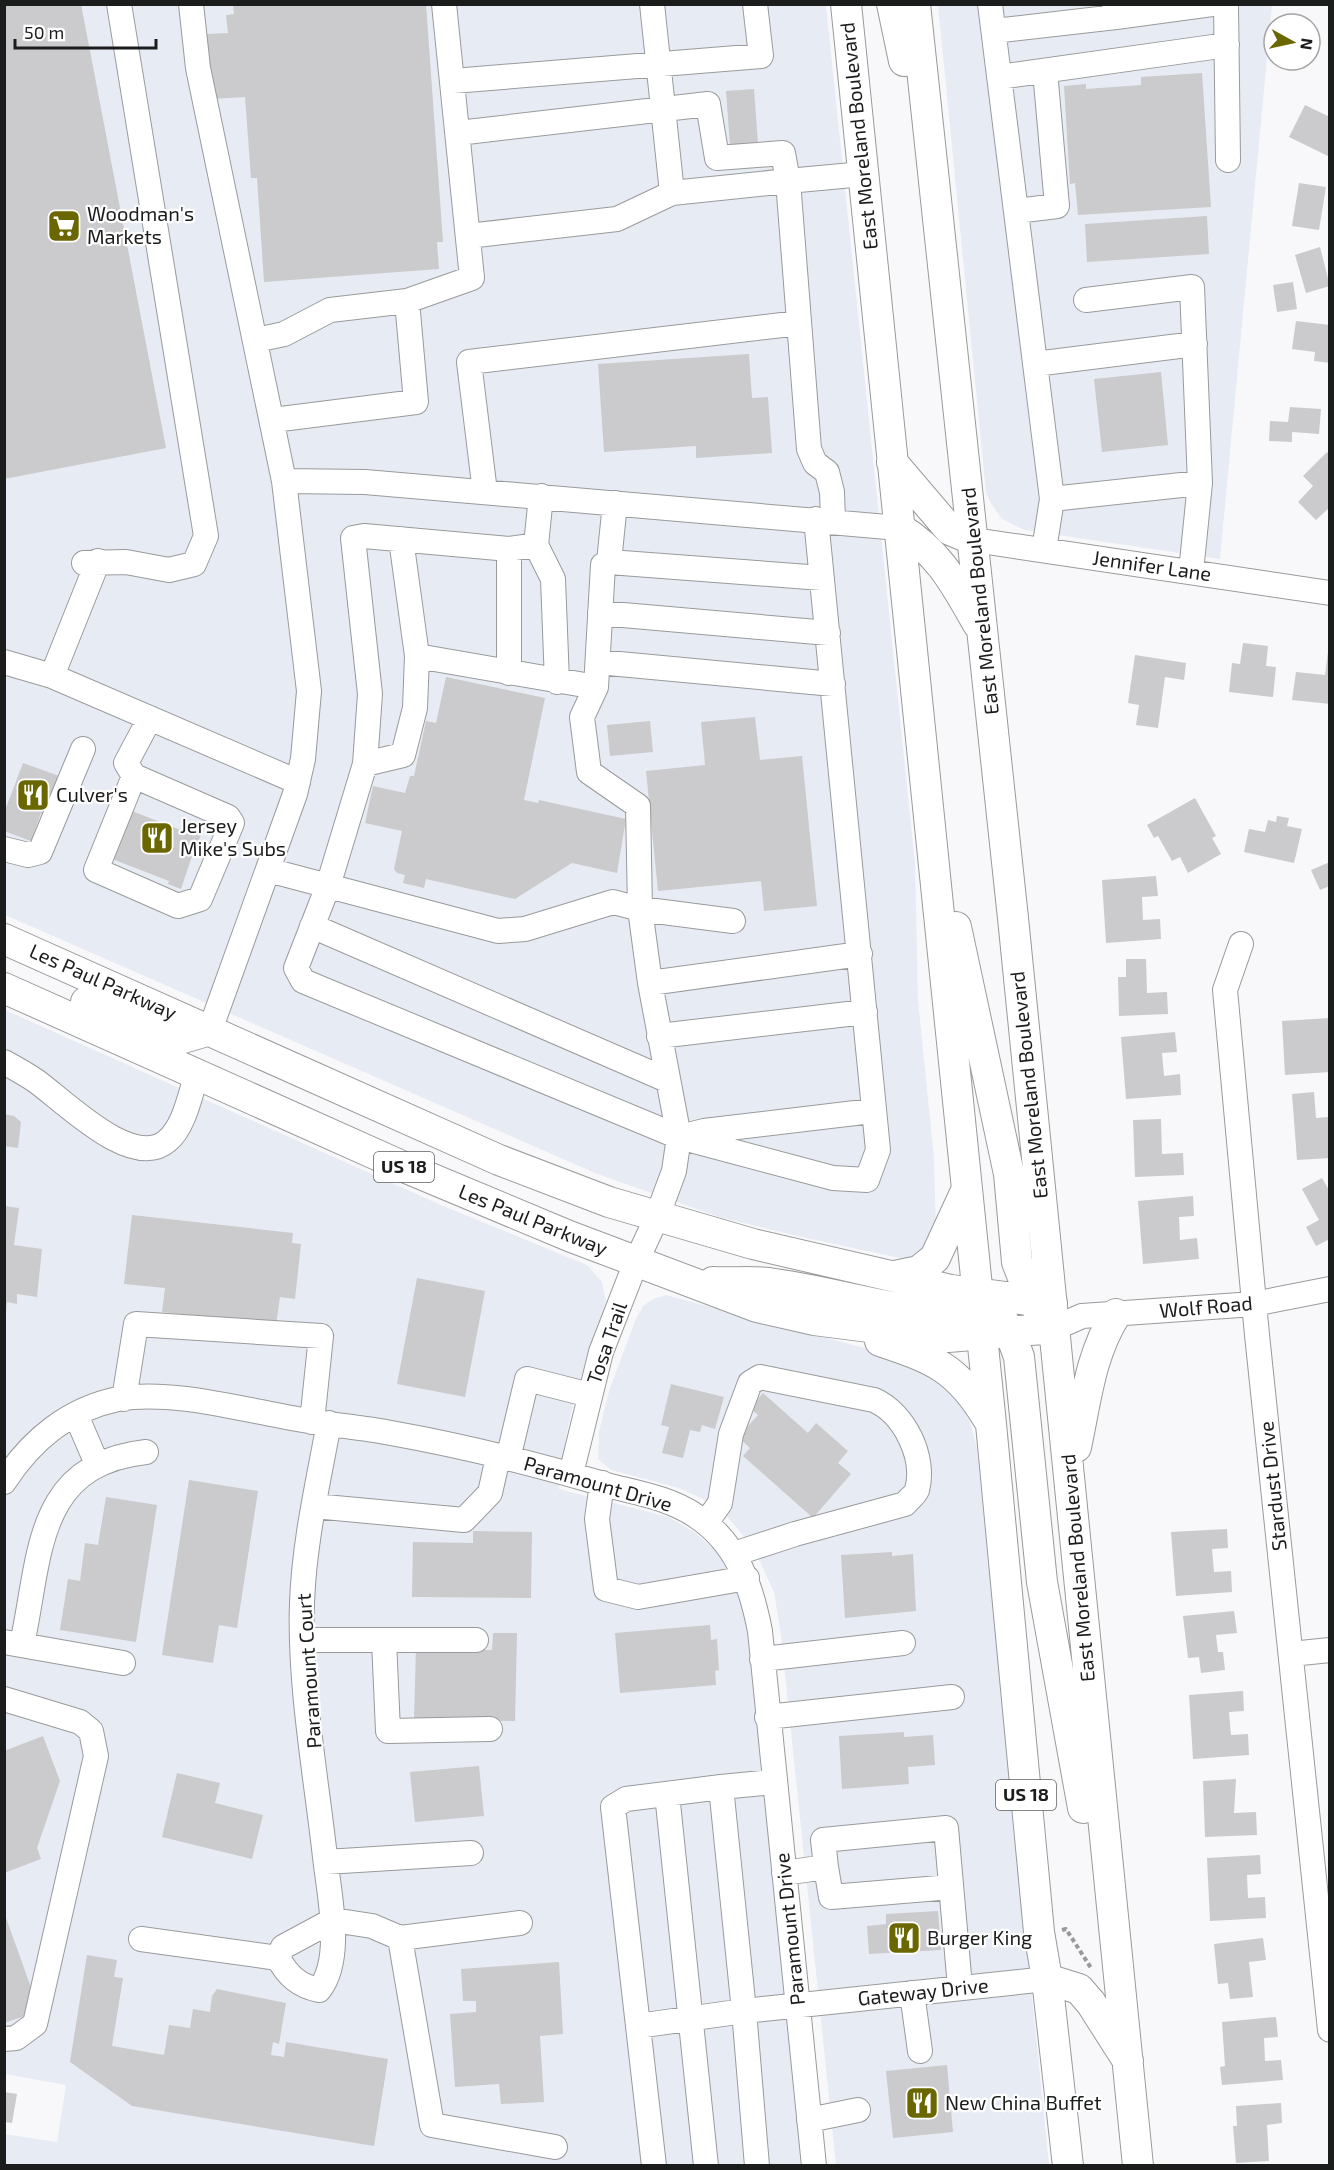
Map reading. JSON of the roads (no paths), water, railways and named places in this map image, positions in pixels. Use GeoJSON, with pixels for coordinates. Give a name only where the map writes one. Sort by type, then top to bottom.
{"type":"FeatureCollection","features":[{"type":"Feature","properties":{"kind":"main road","name":"East Moreland Boulevard"},"geometry":{"type":"LineString","coordinates":[[846,4],[966,1190],[990,1319],[991,1424],[1039,1932],[1047,1979],[1068,2166]]}},
{"type":"Feature","properties":{"kind":"main road"},"geometry":{"type":"LineString","coordinates":[[892,4],[912,97],[932,162]]}},
{"type":"Feature","properties":{"kind":"main road","name":"East Moreland Boulevard"},"geometry":{"type":"LineString","coordinates":[[915,4],[974,540],[1070,1476],[1097,1772],[1130,2063],[1138,2166]]}},
{"type":"Feature","properties":{"kind":"main road"},"geometry":{"type":"LineString","coordinates":[[892,462],[950,530],[974,540]]}},
{"type":"Feature","properties":{"kind":"main road"},"geometry":{"type":"LineString","coordinates":[[899,528],[918,540],[939,560],[983,632]]}},
{"type":"Feature","properties":{"kind":"main road"},"geometry":{"type":"LineString","coordinates":[[933,849],[958,932],[1009,1174],[1017,1262],[1052,1312]]}},
{"type":"Feature","properties":{"kind":"main road","name":"Les Paul Parkway"},"geometry":{"type":"LineString","coordinates":[[4,939],[499,1160],[657,1217],[753,1244],[895,1276],[990,1319],[1052,1312]]}},
{"type":"Feature","properties":{"kind":"main road"},"geometry":{"type":"LineString","coordinates":[[11,990],[63,992],[166,1036],[183,1038],[210,1030]]}},
{"type":"Feature","properties":{"kind":"main road","name":"Les Paul Parkway"},"geometry":{"type":"LineString","coordinates":[[11,990],[404,1167],[569,1236],[757,1307],[814,1320],[948,1337],[990,1319],[1052,1312]]}},
{"type":"Feature","properties":{"kind":"main road"},"geometry":{"type":"LineString","coordinates":[[197,1074],[232,1059],[246,1059],[270,1067],[388,1122],[431,1129]]}},
{"type":"Feature","properties":{"kind":"main road"},"geometry":{"type":"LineString","coordinates":[[895,1276],[920,1271],[935,1258],[966,1190]]}},
{"type":"Feature","properties":{"kind":"main road"},"geometry":{"type":"LineString","coordinates":[[693,1282],[768,1283],[919,1311],[990,1319]]}},
{"type":"Feature","properties":{"kind":"main road"},"geometry":{"type":"LineString","coordinates":[[1070,1476],[1095,1356],[1102,1336],[1116,1314]]}},
{"type":"Feature","properties":{"kind":"main road","name":"US 18"},"geometry":{"type":"LineString","coordinates":[[990,1319],[1021,1370],[1042,1582],[1091,1849],[1113,1907]]}},
{"type":"Feature","properties":{"kind":"main road","name":"US 18"},"geometry":{"type":"LineString","coordinates":[[814,1320],[918,1354],[944,1367],[960,1379],[975,1397],[991,1424]]}},
{"type":"Feature","properties":{"kind":"main road"},"geometry":{"type":"LineString","coordinates":[[1047,1979],[1079,1989],[1091,2003],[1130,2063]]}},
{"type":"Feature","properties":{"kind":"street"},"geometry":{"type":"LineString","coordinates":[[52,676],[91,562],[126,562],[168,570],[186,566],[194,564],[206,536],[119,4]]}},
{"type":"Feature","properties":{"kind":"street"},"geometry":{"type":"LineString","coordinates":[[191,4],[198,68],[278,445],[305,642],[309,691],[303,759],[298,782],[210,1030]]}},
{"type":"Feature","properties":{"kind":"street"},"geometry":{"type":"LineString","coordinates":[[256,340],[285,334],[330,310],[407,302],[472,278],[444,4]]}},
{"type":"Feature","properties":{"kind":"street"},"geometry":{"type":"LineString","coordinates":[[652,4],[672,193]]}},
{"type":"Feature","properties":{"kind":"street"},"geometry":{"type":"LineString","coordinates":[[453,81],[761,56],[755,4]]}},
{"type":"Feature","properties":{"kind":"street"},"geometry":{"type":"LineString","coordinates":[[990,4],[1052,499],[1044,550]]}},
{"type":"Feature","properties":{"kind":"street"},"geometry":{"type":"LineString","coordinates":[[994,31],[1115,11],[1212,4]]}},
{"type":"Feature","properties":{"kind":"street"},"geometry":{"type":"LineString","coordinates":[[1226,4],[1228,160]]}},
{"type":"Feature","properties":{"kind":"street"},"geometry":{"type":"LineString","coordinates":[[999,77],[1227,45]]}},
{"type":"Feature","properties":{"kind":"street"},"geometry":{"type":"LineString","coordinates":[[1016,211],[1057,206],[1045,71]]}},
{"type":"Feature","properties":{"kind":"street"},"geometry":{"type":"LineString","coordinates":[[458,133],[708,104],[717,158],[783,153],[788,181],[809,449],[815,463],[827,472],[832,492],[824,520],[822,578],[860,954],[872,1111],[878,1150],[867,1180],[833,1178],[679,1137],[303,981],[296,968],[328,885],[365,764],[370,694],[353,538],[364,536],[509,549],[536,545]]}},
{"type":"Feature","properties":{"kind":"street"},"geometry":{"type":"LineString","coordinates":[[468,236],[617,219],[672,193],[863,174]]}},
{"type":"Feature","properties":{"kind":"street"},"geometry":{"type":"LineString","coordinates":[[1086,300],[1192,287],[1200,483],[1191,572]]}},
{"type":"Feature","properties":{"kind":"street"},"geometry":{"type":"LineString","coordinates":[[273,420],[416,402],[407,302]]}},
{"type":"Feature","properties":{"kind":"street"},"geometry":{"type":"LineString","coordinates":[[485,492],[469,362],[799,323]]}},
{"type":"Feature","properties":{"kind":"street"},"geometry":{"type":"LineString","coordinates":[[1035,363],[1195,344]]}},
{"type":"Feature","properties":{"kind":"street"},"geometry":{"type":"LineString","coordinates":[[284,481],[365,482],[899,528]]}},
{"type":"Feature","properties":{"kind":"street"},"geometry":{"type":"LineString","coordinates":[[1052,499],[1200,483]]}},
{"type":"Feature","properties":{"kind":"street"},"geometry":{"type":"LineString","coordinates":[[541,496],[536,545],[553,579],[557,682]]}},
{"type":"Feature","properties":{"kind":"street"},"geometry":{"type":"LineString","coordinates":[[609,562],[615,502]]}},
{"type":"Feature","properties":{"kind":"street"},"geometry":{"type":"LineString","coordinates":[[365,764],[402,756],[415,708],[417,656],[401,539]]}},
{"type":"Feature","properties":{"kind":"street","name":"Jennifer Lane"},"geometry":{"type":"LineString","coordinates":[[974,540],[1329,592]]}},
{"type":"Feature","properties":{"kind":"street"},"geometry":{"type":"LineString","coordinates":[[509,549],[509,673]]}},
{"type":"Feature","properties":{"kind":"street"},"geometry":{"type":"LineString","coordinates":[[679,1137],[659,1036],[640,909],[638,806],[589,772],[582,717],[596,687],[603,565],[609,562],[822,578]]}},
{"type":"Feature","properties":{"kind":"street"},"geometry":{"type":"LineString","coordinates":[[600,613],[828,633]]}},
{"type":"Feature","properties":{"kind":"street"},"geometry":{"type":"LineString","coordinates":[[417,656],[596,687]]}},
{"type":"Feature","properties":{"kind":"street"},"geometry":{"type":"LineString","coordinates":[[4,662],[52,676],[298,782]]}},
{"type":"Feature","properties":{"kind":"street"},"geometry":{"type":"LineString","coordinates":[[598,662],[833,684]]}},
{"type":"Feature","properties":{"kind":"street"},"geometry":{"type":"LineString","coordinates":[[134,776],[101,859],[175,894],[186,891],[225,816],[134,776],[126,763],[150,718]]}},
{"type":"Feature","properties":{"kind":"street"},"geometry":{"type":"LineString","coordinates":[[4,849],[28,855],[40,852],[83,749]]}},
{"type":"Feature","properties":{"kind":"street"},"geometry":{"type":"LineString","coordinates":[[268,870],[498,931],[525,929],[613,903],[640,909],[733,921]]}},
{"type":"Feature","properties":{"kind":"street"},"geometry":{"type":"LineString","coordinates":[[312,926],[667,1080]]}},
{"type":"Feature","properties":{"kind":"street","name":"Stardust Drive"},"geometry":{"type":"LineString","coordinates":[[1241,944],[1225,990],[1254,1304],[1291,1654],[1325,1936],[1329,2030]]}},
{"type":"Feature","properties":{"kind":"street"},"geometry":{"type":"LineString","coordinates":[[650,983],[860,954]]}},
{"type":"Feature","properties":{"kind":"street"},"geometry":{"type":"LineString","coordinates":[[659,1036],[865,1012]]}},
{"type":"Feature","properties":{"kind":"street"},"geometry":{"type":"LineString","coordinates":[[4,1062],[38,1082],[93,1126],[122,1142],[148,1148],[167,1142],[180,1123],[197,1074]]}},
{"type":"Feature","properties":{"kind":"street"},"geometry":{"type":"LineString","coordinates":[[679,1137],[704,1131],[872,1111]]}},
{"type":"Feature","properties":{"kind":"street","name":"Tosa Trail"},"geometry":{"type":"LineString","coordinates":[[571,1474],[601,1352],[674,1171],[679,1137]]}},
{"type":"Feature","properties":{"kind":"street","name":"Wolf Road"},"geometry":{"type":"LineString","coordinates":[[1052,1312],[1116,1314],[1254,1304],[1329,1289]]}},
{"type":"Feature","properties":{"kind":"street","name":"Paramount Court"},"geometry":{"type":"LineString","coordinates":[[124,1398],[136,1324],[321,1336],[320,1423],[314,1506],[304,1569],[302,1640],[333,1920],[330,1965],[326,1981],[319,1990],[305,1988],[287,1974],[278,1958]]}},
{"type":"Feature","properties":{"kind":"street"},"geometry":{"type":"LineString","coordinates":[[706,1523],[720,1503],[731,1434],[750,1383],[760,1377],[874,1400],[888,1406],[900,1419],[912,1441],[918,1474],[916,1492],[904,1504],[795,1534],[734,1554]]}},
{"type":"Feature","properties":{"kind":"street"},"geometry":{"type":"LineString","coordinates":[[314,1506],[464,1520],[490,1493],[527,1379],[590,1395]]}},
{"type":"Feature","properties":{"kind":"street","name":"Paramount Drive"},"geometry":{"type":"LineString","coordinates":[[4,1482],[17,1462],[36,1441],[59,1423],[124,1398],[166,1397],[392,1433],[503,1458],[659,1498],[685,1509],[706,1523],[734,1554],[747,1578],[758,1622],[814,2166]]}},
{"type":"Feature","properties":{"kind":"street"},"geometry":{"type":"LineString","coordinates":[[76,1415],[97,1464]]}},
{"type":"Feature","properties":{"kind":"street"},"geometry":{"type":"LineString","coordinates":[[123,1663],[13,1643],[40,1542],[52,1510],[79,1479],[97,1464],[123,1455],[146,1452]]}},
{"type":"Feature","properties":{"kind":"street"},"geometry":{"type":"LineString","coordinates":[[602,1483],[597,1519],[606,1589],[638,1597],[747,1578]]}},
{"type":"Feature","properties":{"kind":"street"},"geometry":{"type":"LineString","coordinates":[[302,1640],[476,1640]]}},
{"type":"Feature","properties":{"kind":"street"},"geometry":{"type":"LineString","coordinates":[[384,1640],[388,1731],[490,1729]]}},
{"type":"Feature","properties":{"kind":"street"},"geometry":{"type":"LineString","coordinates":[[762,1659],[903,1643]]}},
{"type":"Feature","properties":{"kind":"street"},"geometry":{"type":"LineString","coordinates":[[1291,1654],[1329,1650]]}},
{"type":"Feature","properties":{"kind":"street"},"geometry":{"type":"LineString","coordinates":[[767,1717],[952,1697]]}},
{"type":"Feature","properties":{"kind":"street"},"geometry":{"type":"LineString","coordinates":[[4,1699],[80,1722],[91,1731],[96,1756],[35,2024],[16,2038],[4,2039]]}},
{"type":"Feature","properties":{"kind":"street"},"geometry":{"type":"LineString","coordinates":[[654,2166],[613,1807],[626,1799],[773,1782]]}},
{"type":"Feature","properties":{"kind":"street"},"geometry":{"type":"LineString","coordinates":[[721,1787],[757,2166]]}},
{"type":"Feature","properties":{"kind":"street"},"geometry":{"type":"LineString","coordinates":[[667,1794],[706,2166]]}},
{"type":"Feature","properties":{"kind":"street"},"geometry":{"type":"LineString","coordinates":[[951,1887],[831,1897],[823,1840],[946,1828],[960,1987]]}},
{"type":"Feature","properties":{"kind":"street"},"geometry":{"type":"LineString","coordinates":[[326,1862],[471,1853]]}},
{"type":"Feature","properties":{"kind":"street"},"geometry":{"type":"LineString","coordinates":[[784,1873],[826,1867]]}},
{"type":"Feature","properties":{"kind":"street"},"geometry":{"type":"LineString","coordinates":[[141,1939],[278,1958],[283,1947],[333,1920],[372,1926],[400,1938],[520,1923]]}},
{"type":"Feature","properties":{"kind":"street"},"geometry":{"type":"LineString","coordinates":[[400,1938],[432,2125],[555,2147]]}},
{"type":"Feature","properties":{"kind":"street","name":"Gateway Drive"},"geometry":{"type":"LineString","coordinates":[[638,2026],[744,2011],[1047,1979]]}},
{"type":"Feature","properties":{"kind":"street"},"geometry":{"type":"LineString","coordinates":[[912,1993],[920,2051]]}},
{"type":"Feature","properties":{"kind":"street"},"geometry":{"type":"LineString","coordinates":[[809,2120],[858,2110]]}},
{"type":"Feature","properties":{"kind":"place","name":"Woodman's Markets"},"geometry":{"type":"Point","coordinates":[64,226]}},
{"type":"Feature","properties":{"kind":"place","name":"Culver's"},"geometry":{"type":"Point","coordinates":[33,795]}},
{"type":"Feature","properties":{"kind":"place","name":"Jersey Mike's Subs"},"geometry":{"type":"Point","coordinates":[157,838]}},
{"type":"Feature","properties":{"kind":"place","name":"Burger King"},"geometry":{"type":"Point","coordinates":[904,1938]}},
{"type":"Feature","properties":{"kind":"place","name":"New China Buffet"},"geometry":{"type":"Point","coordinates":[922,2103]}}]}
